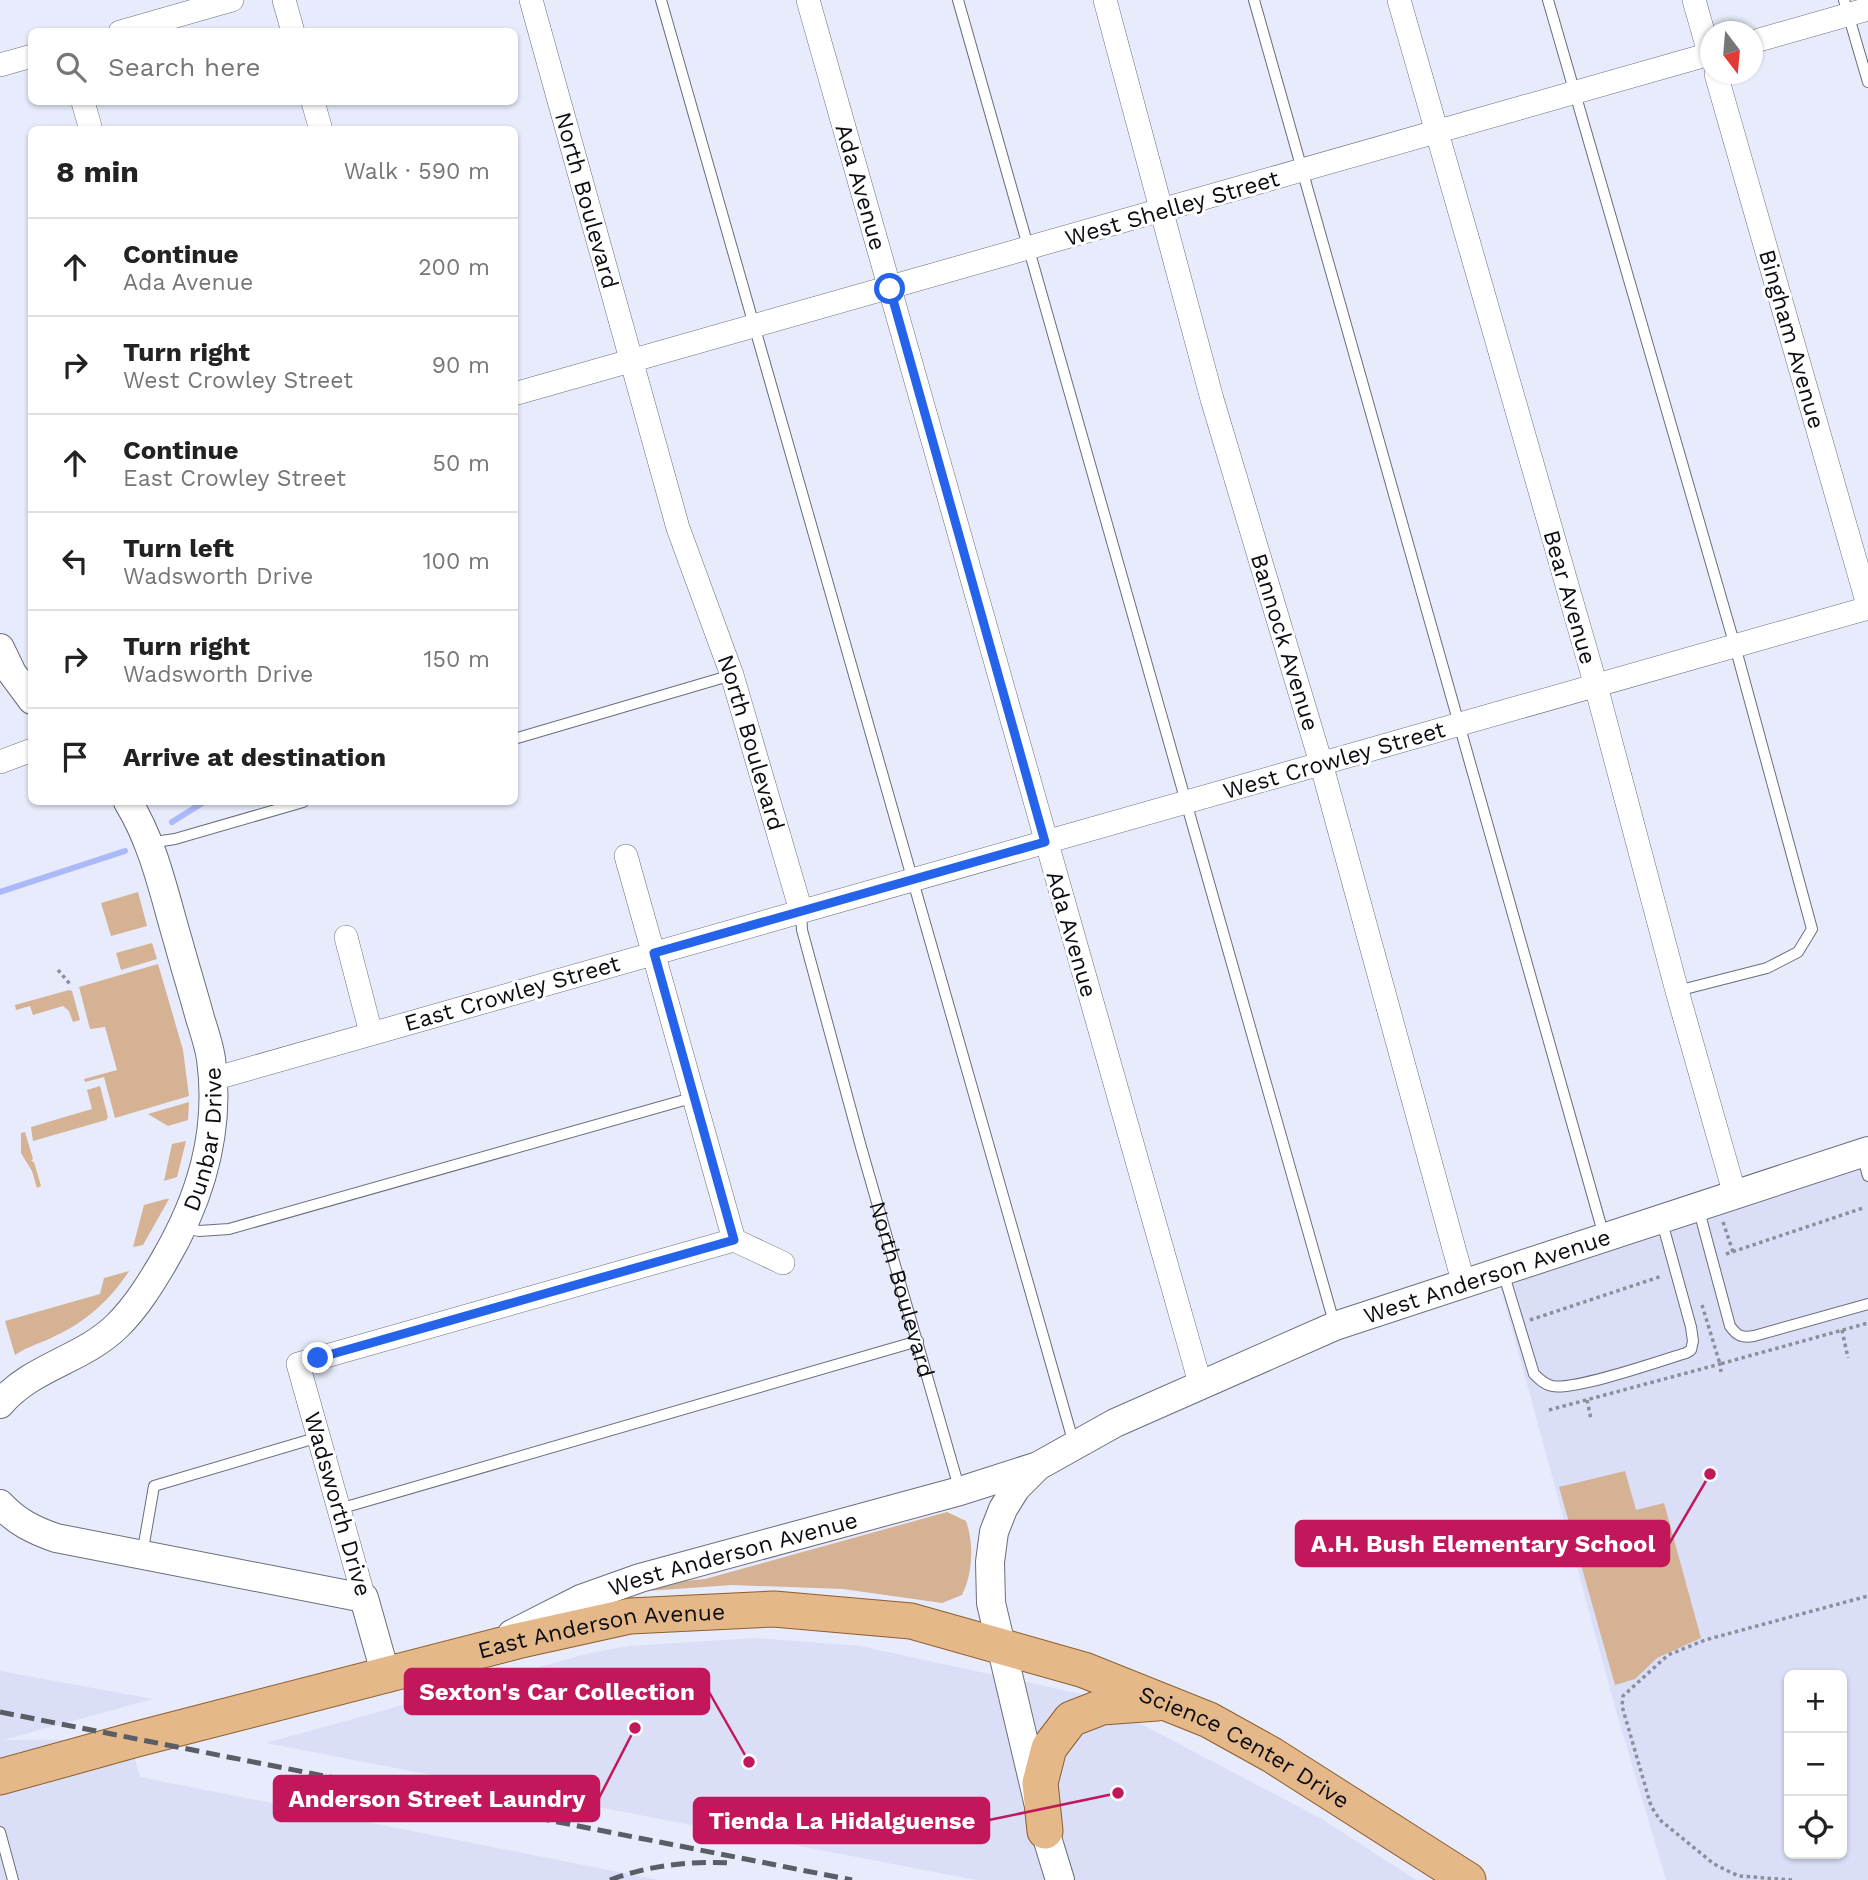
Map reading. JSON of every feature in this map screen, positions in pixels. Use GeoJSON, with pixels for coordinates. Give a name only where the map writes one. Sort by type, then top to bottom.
{"type":"FeatureCollection","features":[{"type":"Feature","properties":{"kind":"main road","name":"East Anderson Avenue"},"geometry":{"type":"LineString","coordinates":[[0,1777],[150,1735],[475,1652],[630,1616],[774,1609],[911,1621],[1003,1647]]}},
{"type":"Feature","properties":{"kind":"main road","name":"Science Center Drive"},"geometry":{"type":"LineString","coordinates":[[1003,1647],[1084,1670],[1209,1720],[1272,1755],[1468,1880]]}},
{"type":"Feature","properties":{"kind":"main road"},"geometry":{"type":"LineString","coordinates":[[1045,1831],[1040,1783],[1049,1748],[1071,1719],[1102,1707],[1167,1702]]}},
{"type":"Feature","properties":{"kind":"street"},"geometry":{"type":"LineString","coordinates":[[134,28],[232,0]]}},
{"type":"Feature","properties":{"kind":"street"},"geometry":{"type":"LineString","coordinates":[[284,0],[292,28]]}},
{"type":"Feature","properties":{"kind":"street","name":"North Boulevard"},"geometry":{"type":"LineString","coordinates":[[531,0],[678,528],[733,675],[801,911]]}},
{"type":"Feature","properties":{"kind":"street","name":"Ada Avenue"},"geometry":{"type":"LineString","coordinates":[[808,0],[1200,1383]]}},
{"type":"Feature","properties":{"kind":"street","name":"Bannock Avenue"},"geometry":{"type":"LineString","coordinates":[[1105,0],[1212,399],[1321,763],[1464,1284]]}},
{"type":"Feature","properties":{"kind":"street","name":"Bear Avenue"},"geometry":{"type":"LineString","coordinates":[[1399,0],[1596,686],[1677,991],[1735,1195]]}},
{"type":"Feature","properties":{"kind":"street"},"geometry":{"type":"LineString","coordinates":[[1694,0],[1700,21]]}},
{"type":"Feature","properties":{"kind":"street"},"geometry":{"type":"LineString","coordinates":[[1763,38],[1854,8]]}},
{"type":"Feature","properties":{"kind":"street","name":"West Shelley Street"},"geometry":{"type":"LineString","coordinates":[[518,393],[1700,57]]}},
{"type":"Feature","properties":{"kind":"street"},"geometry":{"type":"LineString","coordinates":[[0,65],[28,58]]}},
{"type":"Feature","properties":{"kind":"street","name":"Bingham Avenue"},"geometry":{"type":"LineString","coordinates":[[1719,84],[1868,607]]}},
{"type":"Feature","properties":{"kind":"street"},"geometry":{"type":"LineString","coordinates":[[84,105],[90,126]]}},
{"type":"Feature","properties":{"kind":"street"},"geometry":{"type":"LineString","coordinates":[[314,105],[320,126]]}},
{"type":"Feature","properties":{"kind":"street","name":"West Crowley Street"},"geometry":{"type":"LineString","coordinates":[[801,911],[1868,607]]}},
{"type":"Feature","properties":{"kind":"street"},"geometry":{"type":"LineString","coordinates":[[0,648],[12,673],[28,695]]}},
{"type":"Feature","properties":{"kind":"street"},"geometry":{"type":"LineString","coordinates":[[0,762],[28,752]]}},
{"type":"Feature","properties":{"kind":"street","name":"Dunbar Drive"},"geometry":{"type":"LineString","coordinates":[[0,1404],[23,1382],[82,1351],[117,1326],[151,1283],[182,1228],[202,1181],[209,1155],[214,1105],[211,1055],[148,843],[129,805]]}},
{"type":"Feature","properties":{"kind":"street"},"geometry":{"type":"LineString","coordinates":[[626,856],[734,1240],[783,1263]]}},
{"type":"Feature","properties":{"kind":"street","name":"East Crowley Street"},"geometry":{"type":"LineString","coordinates":[[213,1079],[801,911]]}},
{"type":"Feature","properties":{"kind":"street"},"geometry":{"type":"LineString","coordinates":[[346,937],[371,1033]]}},
{"type":"Feature","properties":{"kind":"street","name":"West Anderson Avenue"},"geometry":{"type":"LineString","coordinates":[[1074,1445],[1200,1383],[1335,1325],[1735,1195],[1866,1160]]}},
{"type":"Feature","properties":{"kind":"street","name":"Wadsworth Drive"},"geometry":{"type":"LineString","coordinates":[[386,1676],[298,1364],[734,1240]]}},
{"type":"Feature","properties":{"kind":"street"},"geometry":{"type":"LineString","coordinates":[[1060,1880],[1045,1831],[991,1602],[990,1562],[994,1532],[1003,1509],[1016,1488],[1038,1466],[1074,1445]]}},
{"type":"Feature","properties":{"kind":"street","name":"West Anderson Avenue"},"geometry":{"type":"LineString","coordinates":[[475,1652],[581,1599],[640,1578],[960,1491],[1038,1466]]}},
{"type":"Feature","properties":{"kind":"street"},"geometry":{"type":"LineString","coordinates":[[0,1504],[17,1521],[34,1531],[56,1538],[364,1598]]}},
{"type":"Feature","properties":{"kind":"lane"},"geometry":{"type":"LineString","coordinates":[[661,0],[1074,1445]]}},
{"type":"Feature","properties":{"kind":"lane"},"geometry":{"type":"LineString","coordinates":[[958,0],[1335,1325]]}},
{"type":"Feature","properties":{"kind":"lane"},"geometry":{"type":"LineString","coordinates":[[1254,0],[1605,1238]]}},
{"type":"Feature","properties":{"kind":"lane"},"geometry":{"type":"LineString","coordinates":[[1548,0],[1735,646],[1812,929],[1798,953],[1767,968],[1677,991]]}},
{"type":"Feature","properties":{"kind":"lane"},"geometry":{"type":"LineString","coordinates":[[1854,8],[1868,82]]}},
{"type":"Feature","properties":{"kind":"lane"},"geometry":{"type":"LineString","coordinates":[[518,738],[733,675]]}},
{"type":"Feature","properties":{"kind":"lane"},"geometry":{"type":"LineString","coordinates":[[148,843],[175,839],[293,805]]}},
{"type":"Feature","properties":{"kind":"lane","name":"North Boulevard"},"geometry":{"type":"LineString","coordinates":[[801,911],[802,930],[829,1032],[960,1491]]}},
{"type":"Feature","properties":{"kind":"lane"},"geometry":{"type":"LineString","coordinates":[[182,1228],[199,1231],[229,1229],[695,1097]]}},
{"type":"Feature","properties":{"kind":"lane"},"geometry":{"type":"LineString","coordinates":[[1698,1207],[1730,1326],[1736,1334],[1744,1338],[1868,1304]]}},
{"type":"Feature","properties":{"kind":"lane"},"geometry":{"type":"LineString","coordinates":[[1503,1272],[1534,1374],[1543,1383],[1554,1387],[1574,1386],[1691,1350],[1691,1327],[1661,1220]]}},
{"type":"Feature","properties":{"kind":"lane"},"geometry":{"type":"LineString","coordinates":[[339,1509],[918,1341]]}},
{"type":"Feature","properties":{"kind":"lane"},"geometry":{"type":"LineString","coordinates":[[142,1555],[154,1486],[319,1437]]}},
{"type":"Feature","properties":{"kind":"lane"},"geometry":{"type":"LineString","coordinates":[[0,1832],[13,1880]]}},
{"type":"Feature","properties":{"kind":"path"},"geometry":{"type":"LineString","coordinates":[[58,970],[70,984]]}},
{"type":"Feature","properties":{"kind":"path"},"geometry":{"type":"LineString","coordinates":[[1712,1259],[1863,1208]]}},
{"type":"Feature","properties":{"kind":"path"},"geometry":{"type":"LineString","coordinates":[[1723,1222],[1733,1252]]}},
{"type":"Feature","properties":{"kind":"path"},"geometry":{"type":"LineString","coordinates":[[1527,1322],[1676,1272]]}},
{"type":"Feature","properties":{"kind":"path"},"geometry":{"type":"LineString","coordinates":[[1842,1330],[1848,1358]]}},
{"type":"Feature","properties":{"kind":"path"},"geometry":{"type":"LineString","coordinates":[[1549,1410],[1720,1364],[1721,1372]]}},
{"type":"Feature","properties":{"kind":"path"},"geometry":{"type":"LineString","coordinates":[[1587,1400],[1591,1419]]}},
{"type":"Feature","properties":{"kind":"path"},"geometry":{"type":"LineString","coordinates":[[1792,1880],[1739,1876],[1714,1864],[1660,1820],[1646,1791],[1622,1706],[1623,1696],[1668,1655],[1704,1640],[1868,1596]]}},
{"type":"Feature","properties":{"kind":"shaded area"},"geometry":{"type":"Polygon","coordinates":[[[138,892],[147,926],[111,936],[101,903],[138,892]]]}},
{"type":"Feature","properties":{"kind":"shaded area"},"geometry":{"type":"Polygon","coordinates":[[[152,943],[157,959],[121,970],[116,953],[152,943]]]}},
{"type":"Feature","properties":{"kind":"shaded area"},"geometry":{"type":"Polygon","coordinates":[[[158,964],[183,1050],[189,1096],[115,1118],[104,1077],[85,1082],[84,1079],[117,1070],[105,1027],[90,1029],[79,987],[158,964]]]}},
{"type":"Feature","properties":{"kind":"shaded area"},"geometry":{"type":"Polygon","coordinates":[[[72,991],[80,1020],[73,1022],[69,1011],[63,1006],[33,1015],[30,1006],[16,1010],[15,1005],[72,991]]]}},
{"type":"Feature","properties":{"kind":"shaded area"},"geometry":{"type":"Polygon","coordinates":[[[100,1086],[108,1117],[106,1120],[33,1141],[31,1127],[92,1109],[87,1090],[100,1086]]]}},
{"type":"Feature","properties":{"kind":"shaded area"},"geometry":{"type":"Polygon","coordinates":[[[189,1102],[188,1120],[168,1126],[148,1114],[189,1102]]]}},
{"type":"Feature","properties":{"kind":"shaded area"},"geometry":{"type":"Polygon","coordinates":[[[25,1132],[33,1159],[31,1161],[34,1162],[41,1186],[37,1188],[32,1171],[21,1153],[21,1133],[25,1132]]]}},
{"type":"Feature","properties":{"kind":"shaded area"},"geometry":{"type":"Polygon","coordinates":[[[186,1141],[177,1177],[164,1181],[172,1144],[186,1141]]]}},
{"type":"Feature","properties":{"kind":"shaded area"},"geometry":{"type":"Polygon","coordinates":[[[1868,1151],[1868,1880],[1666,1880],[1615,1707],[1497,1274],[1868,1151]]]}},
{"type":"Feature","properties":{"kind":"shaded area"},"geometry":{"type":"Polygon","coordinates":[[[169,1199],[143,1245],[133,1247],[144,1205],[169,1199]]]}},
{"type":"Feature","properties":{"kind":"shaded area"},"geometry":{"type":"Polygon","coordinates":[[[129,1271],[106,1300],[87,1317],[15,1355],[5,1321],[100,1294],[104,1278],[129,1271]]]}},
{"type":"Feature","properties":{"kind":"shaded area"},"geometry":{"type":"Polygon","coordinates":[[[1625,1471],[1636,1510],[1664,1503],[1701,1638],[1657,1658],[1635,1679],[1615,1685],[1559,1487],[1625,1471]]]}},
{"type":"Feature","properties":{"kind":"shaded area"},"geometry":{"type":"Polygon","coordinates":[[[947,1512],[966,1521],[971,1558],[962,1595],[942,1603],[843,1589],[732,1585],[647,1591],[646,1585],[705,1579],[947,1512]]]}},
{"type":"Feature","properties":{"kind":"shaded area"},"geometry":{"type":"Polygon","coordinates":[[[754,1638],[860,1646],[1086,1695],[1322,1819],[1416,1880],[976,1880],[266,1743],[590,1653],[629,1646],[754,1638]]]}},
{"type":"Feature","properties":{"kind":"shaded area"},"geometry":{"type":"Polygon","coordinates":[[[0,1671],[153,1699],[3,1740],[137,1739],[0,1777],[0,1671]]]}},
{"type":"Feature","properties":{"kind":"shaded area"},"geometry":{"type":"Polygon","coordinates":[[[134,1755],[140,1777],[659,1880],[0,1880],[0,1790],[134,1755]]]}},
{"type":"Feature","properties":{"kind":"waterway"},"geometry":{"type":"LineString","coordinates":[[172,822],[199,805]]}},
{"type":"Feature","properties":{"kind":"waterway"},"geometry":{"type":"LineString","coordinates":[[0,892],[125,851]]}},
{"type":"Feature","properties":{"kind":"railway"},"geometry":{"type":"LineString","coordinates":[[0,1712],[852,1880]]}},
{"type":"Feature","properties":{"kind":"railway"},"geometry":{"type":"LineString","coordinates":[[610,1880],[670,1865],[731,1863]]}},
{"type":"Feature","properties":{"kind":"place","name":"A.H. Bush Elementary School"},"geometry":{"type":"Point","coordinates":[1710,1474]}},
{"type":"Feature","properties":{"kind":"place","name":"Anderson Street Laundry"},"geometry":{"type":"Point","coordinates":[635,1728]}},
{"type":"Feature","properties":{"kind":"place","name":"Sexton's Car Collection"},"geometry":{"type":"Point","coordinates":[749,1762]}},
{"type":"Feature","properties":{"kind":"place","name":"Tienda La Hidalguense"},"geometry":{"type":"Point","coordinates":[1118,1793]}},
{"type":"Feature","properties":{"kind":"route"},"geometry":{"type":"LineString","coordinates":[[318,1358],[734,1240],[654,953],[1045,842],[890,289]]}}]}
